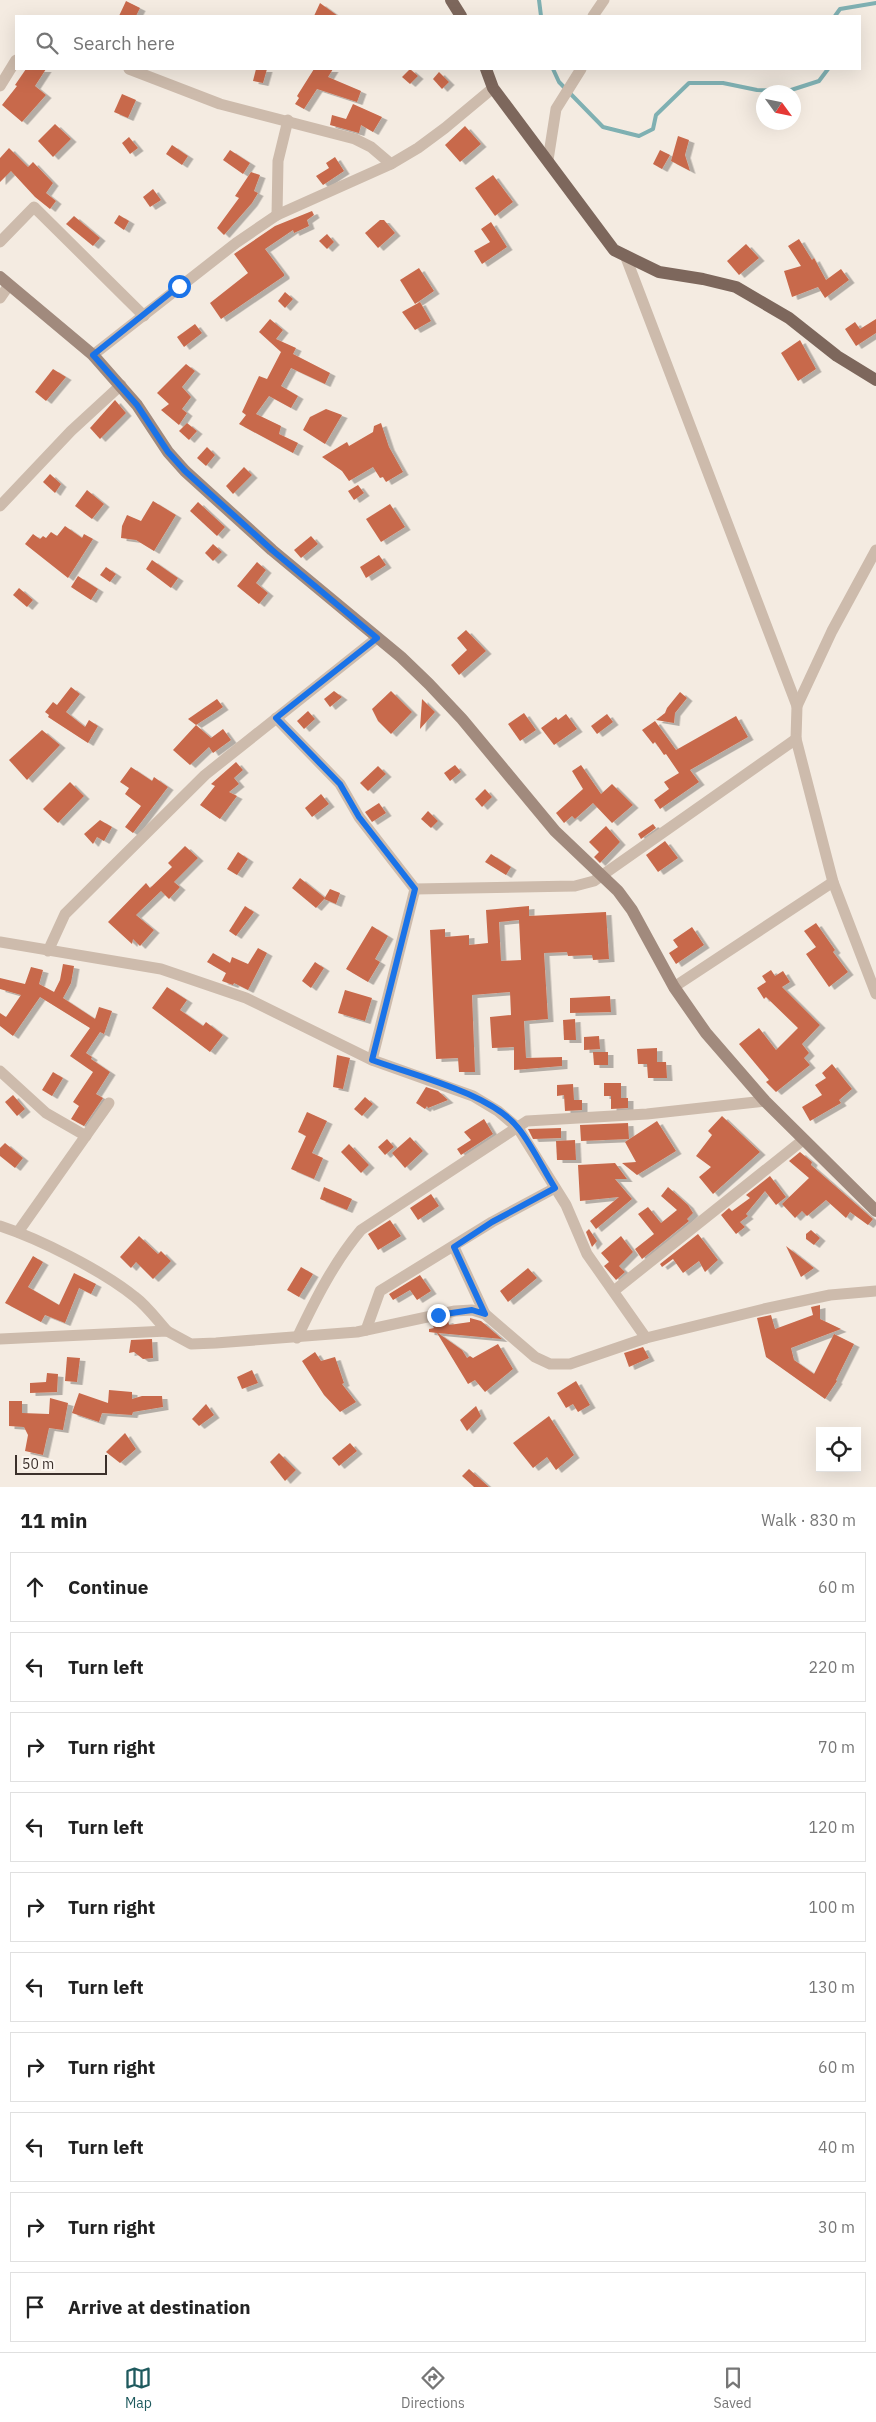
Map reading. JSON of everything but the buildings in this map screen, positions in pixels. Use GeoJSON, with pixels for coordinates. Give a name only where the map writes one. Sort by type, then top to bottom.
{"type":"FeatureCollection","features":[{"type":"Feature","properties":{"kind":"main road"},"geometry":{"type":"LineString","coordinates":[[450,0],[460,15]]}},
{"type":"Feature","properties":{"kind":"main road"},"geometry":{"type":"LineString","coordinates":[[486,70],[494,88],[614,250],[660,272],[703,278],[736,287],[789,318],[838,356],[876,380]]}},
{"type":"Feature","properties":{"kind":"street"},"geometry":{"type":"LineString","coordinates":[[594,15],[604,0]]}},
{"type":"Feature","properties":{"kind":"street"},"geometry":{"type":"LineString","coordinates":[[0,86],[15,62]]}},
{"type":"Feature","properties":{"kind":"street"},"geometry":{"type":"LineString","coordinates":[[132,70],[220,104],[288,120],[355,139],[372,147],[391,164]]}},
{"type":"Feature","properties":{"kind":"street"},"geometry":{"type":"LineString","coordinates":[[548,160],[556,109],[580,70]]}},
{"type":"Feature","properties":{"kind":"street"},"geometry":{"type":"LineString","coordinates":[[93,355],[236,242],[277,215],[391,164],[445,128],[494,88]]}},
{"type":"Feature","properties":{"kind":"street"},"geometry":{"type":"LineString","coordinates":[[277,215],[278,161],[288,120]]}},
{"type":"Feature","properties":{"kind":"street"},"geometry":{"type":"LineString","coordinates":[[0,242],[34,207],[144,316]]}},
{"type":"Feature","properties":{"kind":"street"},"geometry":{"type":"LineString","coordinates":[[625,255],[797,706],[796,739],[833,882],[876,994]]}},
{"type":"Feature","properties":{"kind":"street"},"geometry":{"type":"LineString","coordinates":[[0,298],[5,281],[93,355],[137,405],[168,452],[185,471],[272,550],[401,657],[429,684],[462,719],[555,831],[618,891],[632,910],[674,987],[706,1033],[765,1102],[876,1211]]}},
{"type":"Feature","properties":{"kind":"street"},"geometry":{"type":"LineString","coordinates":[[0,506],[71,431],[121,385]]}},
{"type":"Feature","properties":{"kind":"street"},"geometry":{"type":"LineString","coordinates":[[797,706],[832,631],[876,550]]}},
{"type":"Feature","properties":{"kind":"street"},"geometry":{"type":"LineString","coordinates":[[48,951],[65,914],[205,775],[377,638]]}},
{"type":"Feature","properties":{"kind":"street"},"geometry":{"type":"LineString","coordinates":[[276,718],[340,784],[359,817],[415,889]]}},
{"type":"Feature","properties":{"kind":"street"},"geometry":{"type":"LineString","coordinates":[[415,889],[575,886],[602,876],[796,739]]}},
{"type":"Feature","properties":{"kind":"street"},"geometry":{"type":"LineString","coordinates":[[674,987],[833,882]]}},
{"type":"Feature","properties":{"kind":"street"},"geometry":{"type":"LineString","coordinates":[[372,1060],[415,889]]}},
{"type":"Feature","properties":{"kind":"street"},"geometry":{"type":"LineString","coordinates":[[0,942],[162,969],[246,998],[372,1060],[473,1096],[498,1111],[518,1128],[566,1205],[587,1254],[615,1290],[646,1338]]}},
{"type":"Feature","properties":{"kind":"street"},"geometry":{"type":"LineString","coordinates":[[0,1071],[46,1113],[86,1136]]}},
{"type":"Feature","properties":{"kind":"street"},"geometry":{"type":"LineString","coordinates":[[297,1338],[316,1298],[348,1246],[361,1230],[527,1121],[647,1114],[765,1102]]}},
{"type":"Feature","properties":{"kind":"street"},"geometry":{"type":"LineString","coordinates":[[18,1232],[109,1103]]}},
{"type":"Feature","properties":{"kind":"street"},"geometry":{"type":"LineString","coordinates":[[615,1290],[803,1140]]}},
{"type":"Feature","properties":{"kind":"street"},"geometry":{"type":"LineString","coordinates":[[366,1330],[380,1291],[492,1222],[555,1188]]}},
{"type":"Feature","properties":{"kind":"street"},"geometry":{"type":"LineString","coordinates":[[0,1226],[18,1232],[108,1278],[136,1298],[167,1330],[191,1344],[297,1338],[366,1330],[455,1311],[472,1310],[485,1314]]}},
{"type":"Feature","properties":{"kind":"street"},"geometry":{"type":"LineString","coordinates":[[454,1247],[485,1314],[521,1346],[550,1364],[570,1364],[646,1338],[830,1295],[876,1291]]}},
{"type":"Feature","properties":{"kind":"street"},"geometry":{"type":"LineString","coordinates":[[0,1339],[167,1330]]}},
{"type":"Feature","properties":{"kind":"waterway"},"geometry":{"type":"LineString","coordinates":[[539,0],[541,15]]}},
{"type":"Feature","properties":{"kind":"waterway"},"geometry":{"type":"LineString","coordinates":[[836,15],[840,9],[876,3]]}},
{"type":"Feature","properties":{"kind":"waterway"},"geometry":{"type":"LineString","coordinates":[[553,70],[559,82],[603,127],[639,136],[653,129],[656,115],[689,83],[723,83],[757,90],[788,91],[819,81],[827,70]]}},
{"type":"Feature","properties":{"kind":"route"},"geometry":{"type":"LineString","coordinates":[[179,286],[93,355],[137,405],[168,452],[185,471],[272,550],[377,638],[276,718],[314,755],[340,784],[359,817],[415,889],[372,1060],[473,1096],[498,1111],[518,1128],[555,1188],[492,1222],[454,1247],[485,1314],[472,1310],[438,1315]]}}]}
